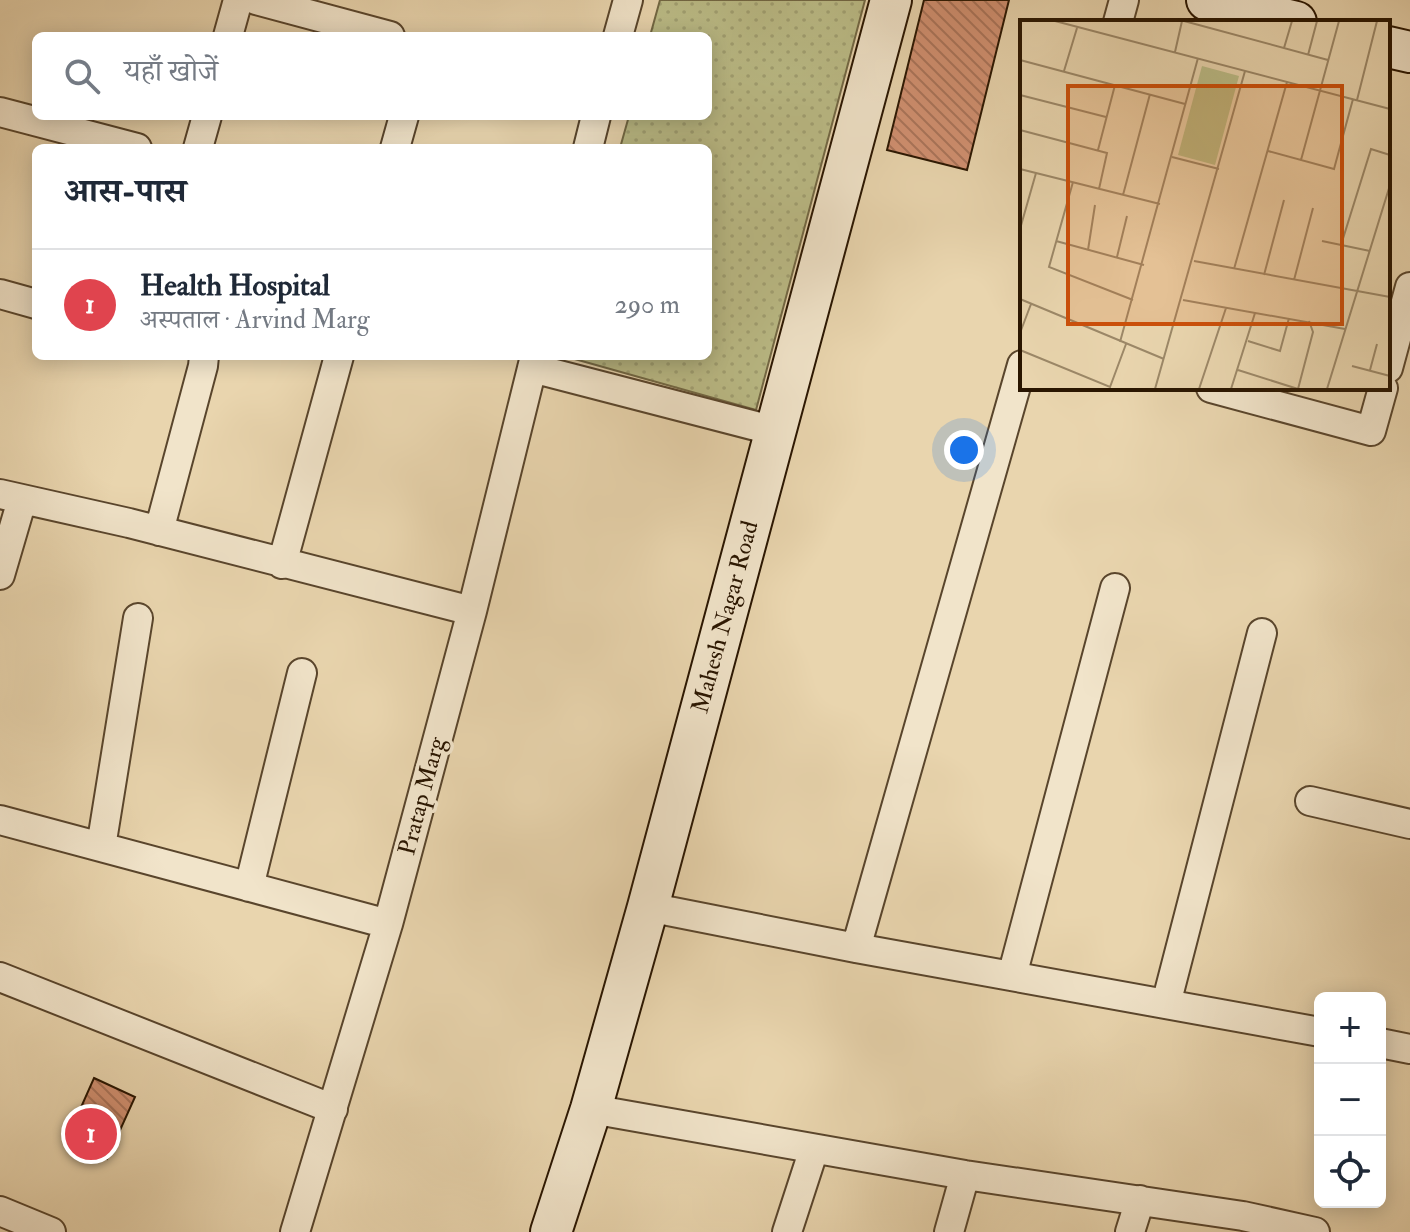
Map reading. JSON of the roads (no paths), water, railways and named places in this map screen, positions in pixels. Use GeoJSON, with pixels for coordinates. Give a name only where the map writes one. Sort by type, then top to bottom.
{"type":"FeatureCollection","features":[{"type":"Feature","properties":{"kind":"street"},"geometry":{"type":"LineString","coordinates":[[229,32],[238,0]]}},
{"type":"Feature","properties":{"kind":"street"},"geometry":{"type":"LineString","coordinates":[[256,0],[375,32]]}},
{"type":"Feature","properties":{"kind":"street"},"geometry":{"type":"LineString","coordinates":[[619,32],[628,0]]}},
{"type":"Feature","properties":{"kind":"street","name":"Mahesh Nagar Road"},"geometry":{"type":"LineString","coordinates":[[551,1232],[591,1109],[648,907],[891,0]]}},
{"type":"Feature","properties":{"kind":"street"},"geometry":{"type":"LineString","coordinates":[[1119,20],[1124,0]]}},
{"type":"Feature","properties":{"kind":"street"},"geometry":{"type":"LineString","coordinates":[[1207,0],[1288,20]]}},
{"type":"Feature","properties":{"kind":"street"},"geometry":{"type":"LineString","coordinates":[[1297,20],[1303,0]]}},
{"type":"Feature","properties":{"kind":"street"},"geometry":{"type":"LineString","coordinates":[[1390,47],[1410,52]]}},
{"type":"Feature","properties":{"kind":"street"},"geometry":{"type":"LineString","coordinates":[[0,112],[122,144]]}},
{"type":"Feature","properties":{"kind":"street"},"geometry":{"type":"LineString","coordinates":[[199,144],[206,120]]}},
{"type":"Feature","properties":{"kind":"street"},"geometry":{"type":"LineString","coordinates":[[396,144],[403,120]]}},
{"type":"Feature","properties":{"kind":"street"},"geometry":{"type":"LineString","coordinates":[[589,144],[595,120]]}},
{"type":"Feature","properties":{"kind":"street"},"geometry":{"type":"LineString","coordinates":[[1390,361],[1410,287]]}},
{"type":"Feature","properties":{"kind":"street"},"geometry":{"type":"LineString","coordinates":[[0,294],[32,303]]}},
{"type":"Feature","properties":{"kind":"street"},"geometry":{"type":"LineString","coordinates":[[159,531],[204,360]]}},
{"type":"Feature","properties":{"kind":"street"},"geometry":{"type":"LineString","coordinates":[[282,564],[338,360]]}},
{"type":"Feature","properties":{"kind":"street"},"geometry":{"type":"LineString","coordinates":[[534,362],[775,431]]}},
{"type":"Feature","properties":{"kind":"street","name":"Pratap Marg"},"geometry":{"type":"LineString","coordinates":[[295,1232],[388,924],[472,611],[534,362]]}},
{"type":"Feature","properties":{"kind":"street"},"geometry":{"type":"LineString","coordinates":[[856,948],[1020,372]]}},
{"type":"Feature","properties":{"kind":"street"},"geometry":{"type":"LineString","coordinates":[[1218,390],[1371,431],[1382,390]]}},
{"type":"Feature","properties":{"kind":"street"},"geometry":{"type":"LineString","coordinates":[[0,575],[11,497],[159,531],[472,611]]}},
{"type":"Feature","properties":{"kind":"street"},"geometry":{"type":"LineString","coordinates":[[1012,976],[1115,588]]}},
{"type":"Feature","properties":{"kind":"street"},"geometry":{"type":"LineString","coordinates":[[101,847],[138,618]]}},
{"type":"Feature","properties":{"kind":"street"},"geometry":{"type":"LineString","coordinates":[[1166,1004],[1262,633]]}},
{"type":"Feature","properties":{"kind":"street"},"geometry":{"type":"LineString","coordinates":[[249,887],[302,673]]}},
{"type":"Feature","properties":{"kind":"street"},"geometry":{"type":"LineString","coordinates":[[1310,801],[1409,822]]}},
{"type":"Feature","properties":{"kind":"street"},"geometry":{"type":"LineString","coordinates":[[0,820],[388,924]]}},
{"type":"Feature","properties":{"kind":"street"},"geometry":{"type":"LineString","coordinates":[[648,907],[1314,1031]]}},
{"type":"Feature","properties":{"kind":"street"},"geometry":{"type":"LineString","coordinates":[[0,977],[333,1109]]}},
{"type":"Feature","properties":{"kind":"street"},"geometry":{"type":"LineString","coordinates":[[1386,1044],[1410,1049]]}},
{"type":"Feature","properties":{"kind":"street"},"geometry":{"type":"LineString","coordinates":[[591,1109],[965,1175],[1140,1200],[1246,1224],[1315,1232]]}},
{"type":"Feature","properties":{"kind":"street"},"geometry":{"type":"LineString","coordinates":[[787,1232],[814,1149]]}},
{"type":"Feature","properties":{"kind":"street"},"geometry":{"type":"LineString","coordinates":[[949,1232],[965,1175]]}},
{"type":"Feature","properties":{"kind":"street"},"geometry":{"type":"LineString","coordinates":[[1130,1232],[1140,1200]]}},
{"type":"Feature","properties":{"kind":"street"},"geometry":{"type":"LineString","coordinates":[[0,1211],[51,1232]]}},
{"type":"Feature","properties":{"kind":"place","name":"Health Hospital"},"geometry":{"type":"Point","coordinates":[91,1134]}}]}
